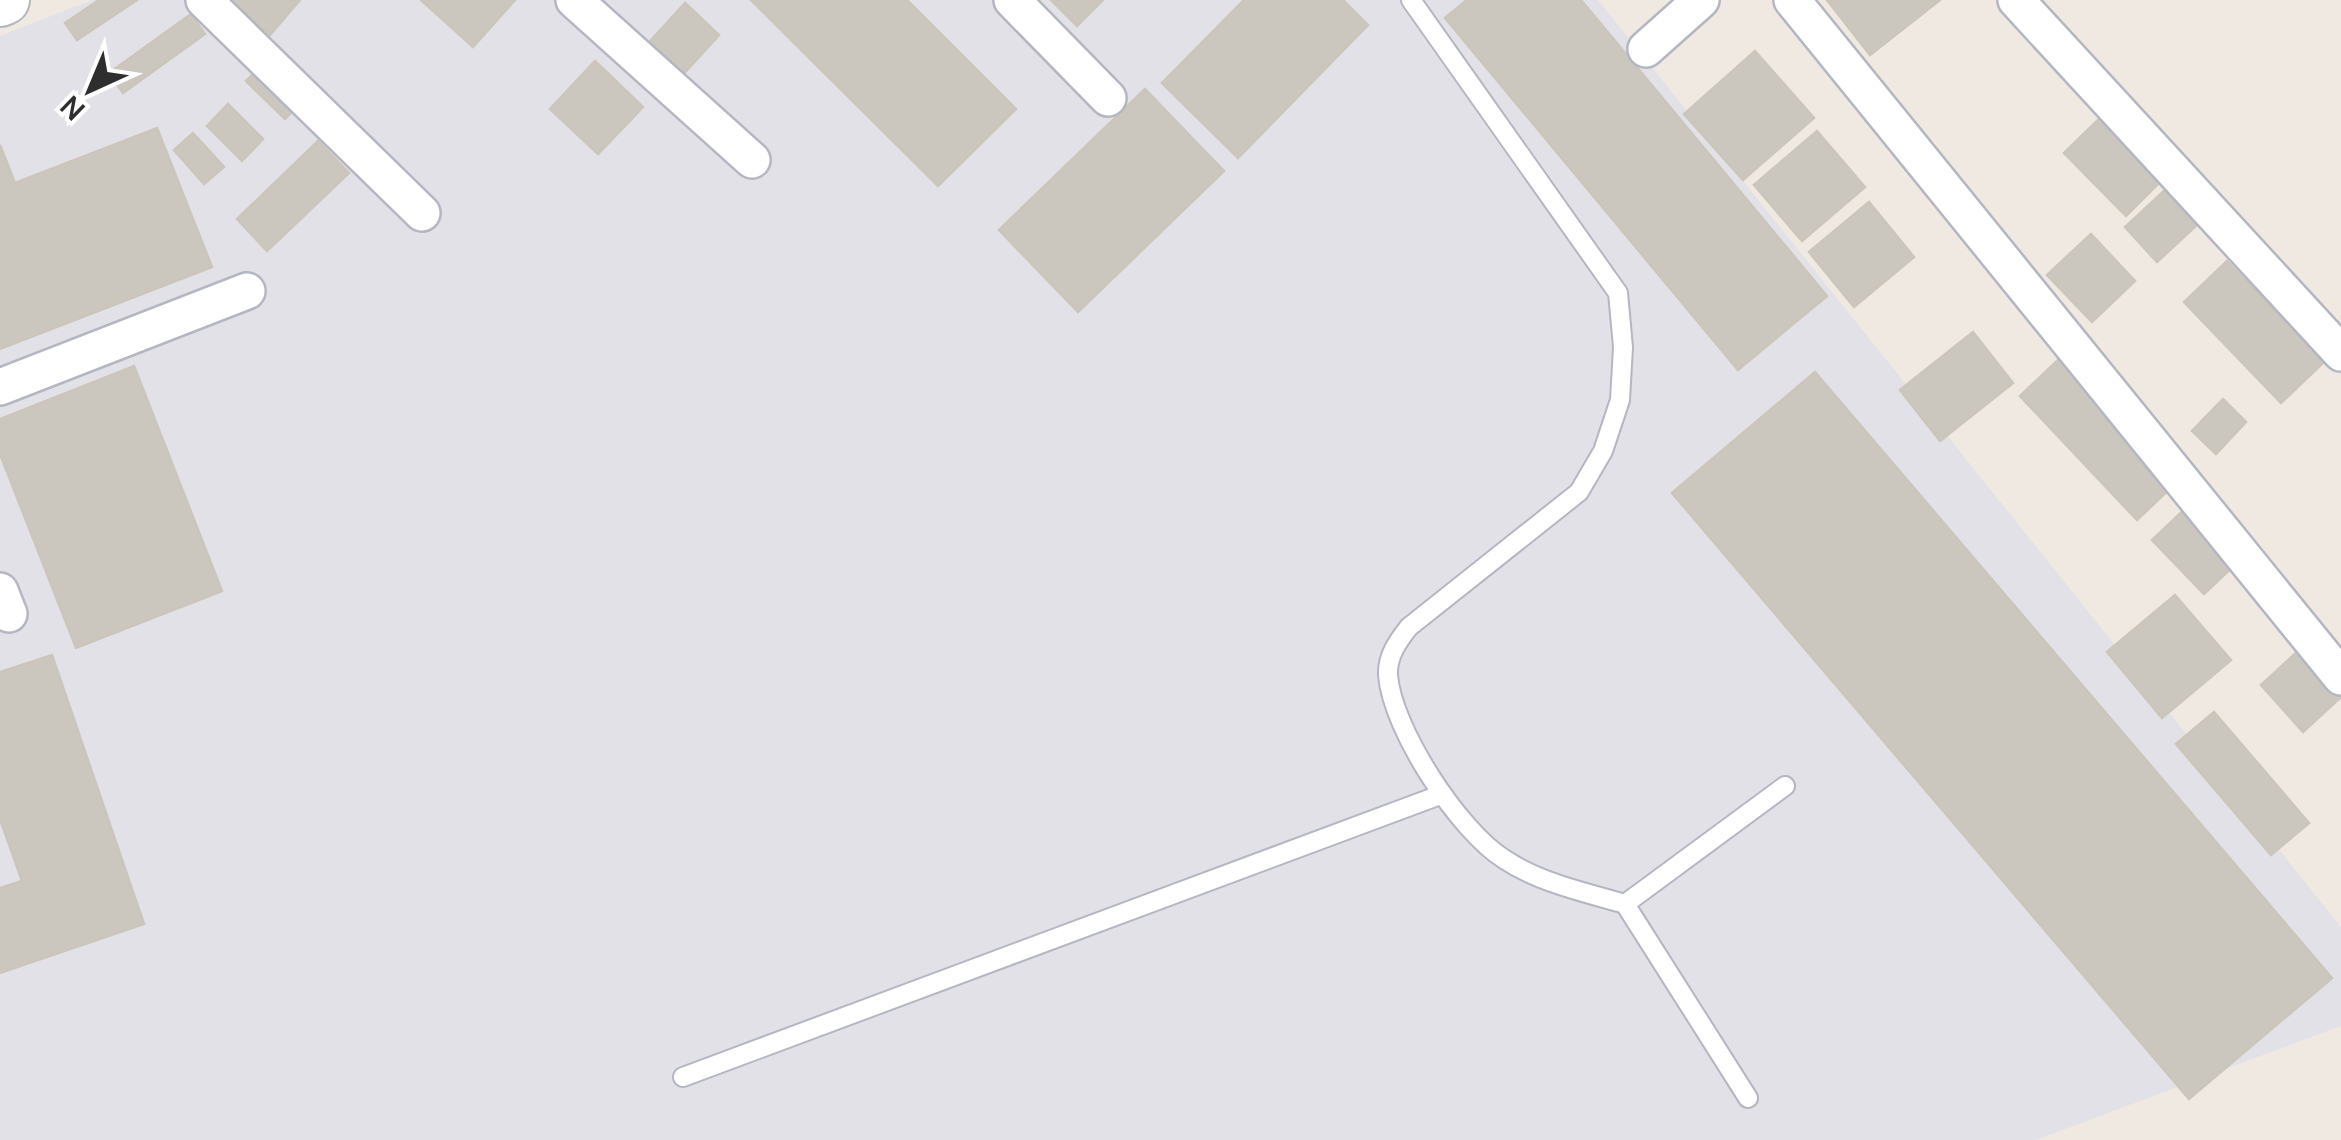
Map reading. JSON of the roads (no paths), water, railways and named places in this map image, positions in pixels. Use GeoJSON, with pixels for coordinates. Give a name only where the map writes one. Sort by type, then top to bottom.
{"type":"FeatureCollection","features":[{"type":"Feature","properties":{"kind":"street"},"geometry":{"type":"LineString","coordinates":[[204,0],[422,213]]}},
{"type":"Feature","properties":{"kind":"street"},"geometry":{"type":"LineString","coordinates":[[574,0],[752,160]]}},
{"type":"Feature","properties":{"kind":"street"},"geometry":{"type":"LineString","coordinates":[[1012,0],[1108,98]]}},
{"type":"Feature","properties":{"kind":"street"},"geometry":{"type":"LineString","coordinates":[[1646,48],[1701,0]]}},
{"type":"Feature","properties":{"kind":"street"},"geometry":{"type":"LineString","coordinates":[[1792,0],[2341,677]]}},
{"type":"Feature","properties":{"kind":"street"},"geometry":{"type":"LineString","coordinates":[[2016,0],[2341,352]]}},
{"type":"Feature","properties":{"kind":"street"},"geometry":{"type":"LineString","coordinates":[[0,387],[246,292]]}},
{"type":"Feature","properties":{"kind":"lane"},"geometry":{"type":"LineString","coordinates":[[1412,0],[1618,293],[1623,347],[1620,400],[1603,451],[1579,492],[1409,627],[1393,648],[1388,675],[1406,730],[1440,795],[1500,858],[1534,876],[1625,904],[1748,1098]]}},
{"type":"Feature","properties":{"kind":"lane"},"geometry":{"type":"LineString","coordinates":[[1625,904],[1784,786]]}},
{"type":"Feature","properties":{"kind":"lane"},"geometry":{"type":"LineString","coordinates":[[682,1077],[1440,795]]}}]}
